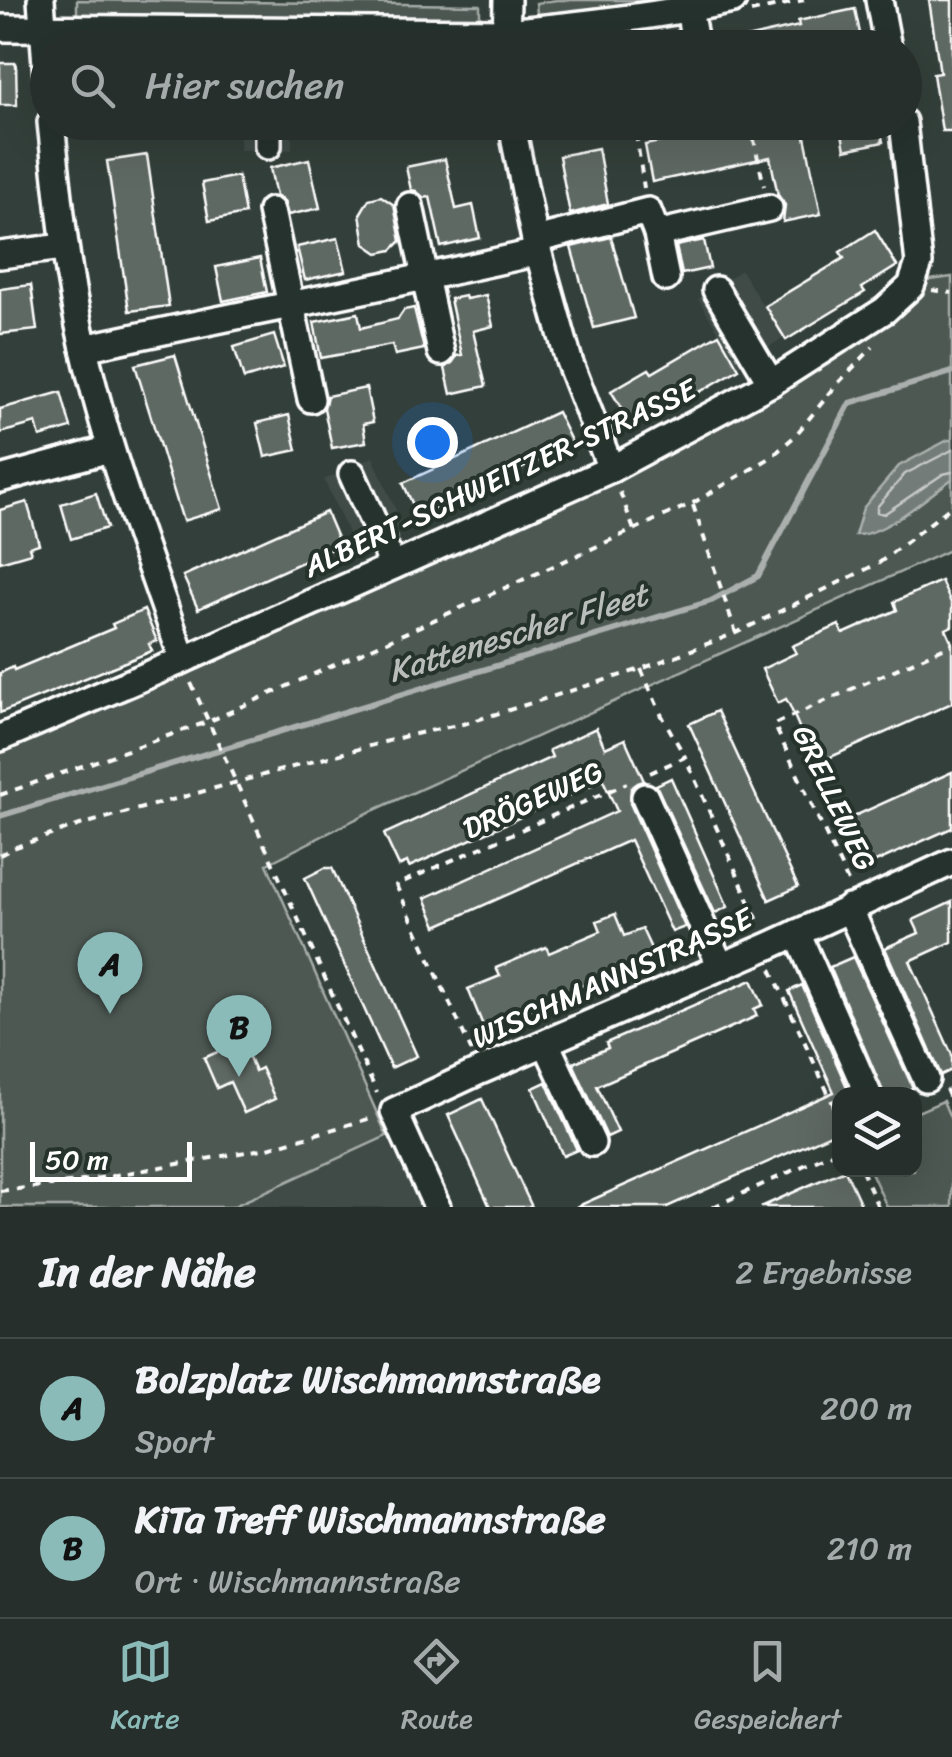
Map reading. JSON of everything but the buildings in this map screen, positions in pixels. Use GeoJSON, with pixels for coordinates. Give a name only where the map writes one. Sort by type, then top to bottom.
{"type":"FeatureCollection","features":[{"type":"Feature","properties":{"kind":"street"},"geometry":{"type":"LineString","coordinates":[[42,0],[42,28]]}},
{"type":"Feature","properties":{"kind":"street"},"geometry":{"type":"LineString","coordinates":[[497,0],[507,0],[506,30]]}},
{"type":"Feature","properties":{"kind":"street"},"geometry":{"type":"LineString","coordinates":[[555,30],[734,0]]}},
{"type":"Feature","properties":{"kind":"street"},"geometry":{"type":"LineString","coordinates":[[879,0],[885,30]]}},
{"type":"Feature","properties":{"kind":"street"},"geometry":{"type":"LineString","coordinates":[[689,10],[693,30]]}},
{"type":"Feature","properties":{"kind":"street"},"geometry":{"type":"LineString","coordinates":[[0,28],[83,30]]}},
{"type":"Feature","properties":{"kind":"street"},"geometry":{"type":"LineString","coordinates":[[53,140],[63,246],[84,348],[110,449],[184,660]]}},
{"type":"Feature","properties":{"kind":"street"},"geometry":{"type":"LineString","coordinates":[[515,140],[537,246],[569,361],[611,469]]}},
{"type":"Feature","properties":{"kind":"street","name":"ALBERT-SCHWEITZER-STRASSE"},"geometry":{"type":"LineString","coordinates":[[0,738],[611,469],[771,384],[885,310],[911,286],[919,263],[904,140]]}},
{"type":"Feature","properties":{"kind":"street"},"geometry":{"type":"LineString","coordinates":[[410,206],[441,352]]}},
{"type":"Feature","properties":{"kind":"street"},"geometry":{"type":"LineString","coordinates":[[84,348],[425,278],[537,246],[652,222],[768,208]]}},
{"type":"Feature","properties":{"kind":"street"},"geometry":{"type":"LineString","coordinates":[[270,211],[310,399]]}},
{"type":"Feature","properties":{"kind":"street"},"geometry":{"type":"LineString","coordinates":[[652,222],[666,278]]}},
{"type":"Feature","properties":{"kind":"street"},"geometry":{"type":"LineString","coordinates":[[0,255],[63,246]]}},
{"type":"Feature","properties":{"kind":"street"},"geometry":{"type":"LineString","coordinates":[[716,290],[771,384]]}},
{"type":"Feature","properties":{"kind":"street"},"geometry":{"type":"LineString","coordinates":[[0,480],[110,449]]}},
{"type":"Feature","properties":{"kind":"street"},"geometry":{"type":"LineString","coordinates":[[352,474],[393,566]]}},
{"type":"Feature","properties":{"kind":"street"},"geometry":{"type":"LineString","coordinates":[[642,784],[721,966]]}},
{"type":"Feature","properties":{"kind":"street","name":"WISCHMANNSTRASSE"},"geometry":{"type":"LineString","coordinates":[[394,1111],[952,862]]}},
{"type":"Feature","properties":{"kind":"street"},"geometry":{"type":"LineString","coordinates":[[854,906],[926,1079]]}},
{"type":"Feature","properties":{"kind":"street"},"geometry":{"type":"LineString","coordinates":[[797,932],[865,1087]]}},
{"type":"Feature","properties":{"kind":"street"},"geometry":{"type":"LineString","coordinates":[[546,1043],[592,1142]]}},
{"type":"Feature","properties":{"kind":"street"},"geometry":{"type":"LineString","coordinates":[[394,1111],[437,1207]]}},
{"type":"Feature","properties":{"kind":"path"},"geometry":{"type":"LineString","coordinates":[[637,140],[652,222]]}},
{"type":"Feature","properties":{"kind":"path"},"geometry":{"type":"LineString","coordinates":[[754,140],[768,208]]}},
{"type":"Feature","properties":{"kind":"path"},"geometry":{"type":"LineString","coordinates":[[0,796],[210,721],[693,503],[770,458],[794,437],[877,343]]}},
{"type":"Feature","properties":{"kind":"path"},"geometry":{"type":"LineString","coordinates":[[611,469],[634,530]]}},
{"type":"Feature","properties":{"kind":"path"},"geometry":{"type":"LineString","coordinates":[[693,503],[736,633]]}},
{"type":"Feature","properties":{"kind":"path"},"geometry":{"type":"LineString","coordinates":[[0,856],[80,825],[467,723],[641,670],[736,633],[879,563],[952,506]]}},
{"type":"Feature","properties":{"kind":"path","name":"GRELLEWEG"},"geometry":{"type":"LineString","coordinates":[[854,906],[774,724],[952,644]]}},
{"type":"Feature","properties":{"kind":"path"},"geometry":{"type":"LineString","coordinates":[[0,1191],[76,1182],[268,1148],[394,1111],[377,1092],[184,660]]}},
{"type":"Feature","properties":{"kind":"path"},"geometry":{"type":"LineString","coordinates":[[641,670],[685,757],[832,1101]]}},
{"type":"Feature","properties":{"kind":"path","name":"DRÖGEWEG"},"geometry":{"type":"LineString","coordinates":[[480,1071],[396,885],[642,784],[685,757]]}},
{"type":"Feature","properties":{"kind":"path"},"geometry":{"type":"LineString","coordinates":[[713,1207],[832,1153]]}},
{"type":"Feature","properties":{"kind":"path"},"geometry":{"type":"LineString","coordinates":[[865,1177],[878,1207]]}},
{"type":"Feature","properties":{"kind":"shaded area"},"geometry":{"type":"Polygon","coordinates":[[[77,0],[480,5],[480,26],[77,23],[77,0]]]}},
{"type":"Feature","properties":{"kind":"shaded area"},"geometry":{"type":"Polygon","coordinates":[[[705,0],[538,24],[536,3],[705,0]]]}},
{"type":"Feature","properties":{"kind":"shaded area"},"geometry":{"type":"Polygon","coordinates":[[[240,140],[292,140],[292,150],[240,150],[240,140]]]}},
{"type":"Feature","properties":{"kind":"shaded area"},"geometry":{"type":"Polygon","coordinates":[[[741,270],[783,338],[739,365],[698,299],[741,270]]]}},
{"type":"Feature","properties":{"kind":"shaded area"},"geometry":{"type":"Polygon","coordinates":[[[952,277],[952,549],[370,812],[267,864],[387,1136],[232,1207],[0,1207],[0,746],[617,477],[763,403],[897,313],[923,281],[952,277]]]}},
{"type":"Feature","properties":{"kind":"shaded area"},"geometry":{"type":"Polygon","coordinates":[[[373,457],[403,527],[355,548],[324,480],[373,457]]]}},
{"type":"Feature","properties":{"kind":"shaded area"},"geometry":{"type":"Polygon","coordinates":[[[943,1101],[952,1122],[952,1207],[887,1207],[873,1177],[922,1177],[922,1110],[943,1101]]]}},
{"type":"Feature","properties":{"kind":"shaded area"},"geometry":{"type":"Polygon","coordinates":[[[387,1136],[419,1207],[232,1207],[387,1136]]]}},
{"type":"Feature","properties":{"kind":"water"},"geometry":{"type":"Polygon","coordinates":[[[952,440],[952,479],[892,522],[867,534],[855,535],[863,508],[899,466],[952,440]]]}},
{"type":"Feature","properties":{"kind":"waterway","name":"Kattenescher Fleet"},"geometry":{"type":"LineString","coordinates":[[0,816],[711,601],[758,576],[850,403],[952,372]]}},
{"type":"Feature","properties":{"kind":"place","name":"Bolzplatz Wischmannstraße"},"geometry":{"type":"Point","coordinates":[110,1014]}},
{"type":"Feature","properties":{"kind":"place","name":"KiTa Treff Wischmannstraße"},"geometry":{"type":"Point","coordinates":[239,1077]}}]}
